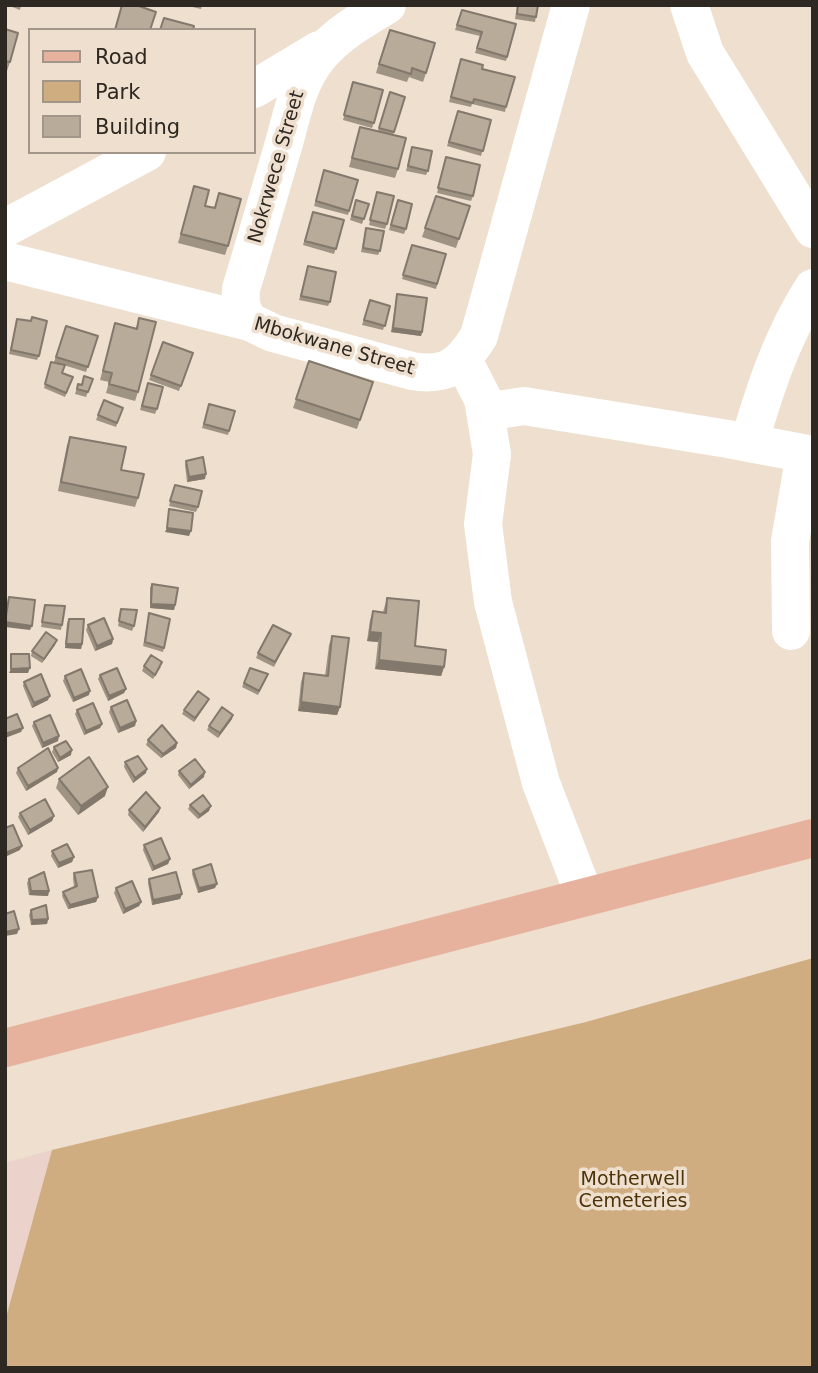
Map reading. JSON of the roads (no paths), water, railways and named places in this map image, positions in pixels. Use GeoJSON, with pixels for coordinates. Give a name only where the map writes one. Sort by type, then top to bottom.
{"type":"FeatureCollection","features":[{"type":"Feature","properties":{"kind":"main road"},"geometry":{"type":"LineString","coordinates":[[5,1048],[813,838]]}},
{"type":"Feature","properties":{"kind":"street","name":"Nokrwece Street"},"geometry":{"type":"LineString","coordinates":[[250,322],[243,314],[240,303],[241,289],[293,105],[309,71],[330,44],[355,24],[387,5]]}},
{"type":"Feature","properties":{"kind":"street"},"geometry":{"type":"LineString","coordinates":[[571,5],[480,336],[463,360],[483,399],[492,454],[483,524],[493,602],[541,783],[585,897]]}},
{"type":"Feature","properties":{"kind":"street"},"geometry":{"type":"LineString","coordinates":[[689,5],[705,53],[813,229]]}},
{"type":"Feature","properties":{"kind":"street"},"geometry":{"type":"LineString","coordinates":[[256,88],[330,44]]}},
{"type":"Feature","properties":{"kind":"street"},"geometry":{"type":"LineString","coordinates":[[5,228],[143,154]]}},
{"type":"Feature","properties":{"kind":"street","name":"Mbokwane Street"},"geometry":{"type":"LineString","coordinates":[[5,261],[250,322],[273,333],[424,373],[454,367],[463,360]]}},
{"type":"Feature","properties":{"kind":"street"},"geometry":{"type":"LineString","coordinates":[[749,443],[769,379],[800,309],[813,288]]}},
{"type":"Feature","properties":{"kind":"street"},"geometry":{"type":"LineString","coordinates":[[485,412],[524,406],[809,455],[790,541],[792,631]]}},
{"type":"Feature","properties":{"kind":"park label","name":"Motherwell Cemeteries"},"geometry":{"type":"Point","coordinates":[633,1191]}}]}
